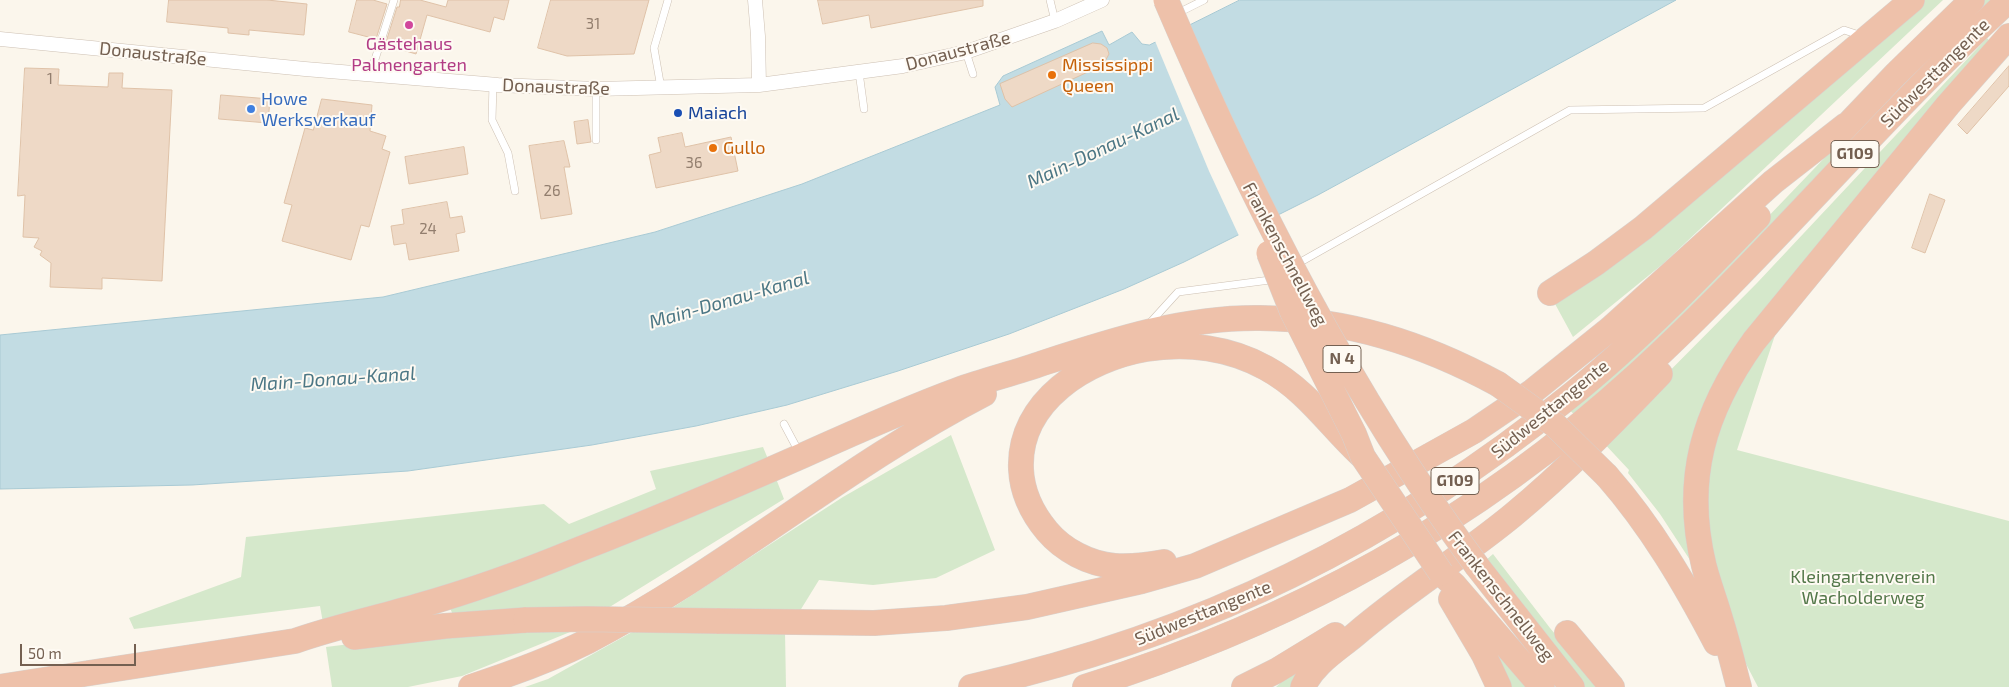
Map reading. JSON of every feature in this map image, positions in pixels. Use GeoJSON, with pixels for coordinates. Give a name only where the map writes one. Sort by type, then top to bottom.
{"type":"FeatureCollection","features":[{"type":"Feature","properties":{"kind":"highway"},"geometry":{"type":"LineString","coordinates":[[1550,293],[1589,268],[1643,228],[1912,0]]}},
{"type":"Feature","properties":{"kind":"highway","name":"Südwesttangente"},"geometry":{"type":"LineString","coordinates":[[971,687],[1025,675],[1128,644],[1205,615],[1290,577],[1405,514],[1523,433],[1614,358],[1682,295],[1846,125],[1972,0]]}},
{"type":"Feature","properties":{"kind":"highway","name":"Südwesttangente"},"geometry":{"type":"LineString","coordinates":[[1085,687],[1182,654],[1283,612],[1363,571],[1448,521],[1533,461],[1594,413],[1676,338],[1759,256],[1929,78],[2009,0]]}},
{"type":"Feature","properties":{"kind":"highway","name":"Frankenschnellweg"},"geometry":{"type":"LineString","coordinates":[[1165,10],[1283,253],[1367,403],[1449,528],[1572,687]]}},
{"type":"Feature","properties":{"kind":"highway"},"geometry":{"type":"LineString","coordinates":[[1739,687],[1704,567],[1696,518],[1695,494],[1698,470],[1707,430],[1716,407],[1737,366],[1789,297],[1948,105],[2009,36]]}},
{"type":"Feature","properties":{"kind":"highway"},"geometry":{"type":"LineString","coordinates":[[0,687],[295,641],[326,641],[445,626],[526,620],[874,622],[936,619],[999,611],[1060,600],[1195,566],[1357,496],[1474,431],[1533,390],[1610,329],[1773,182],[1846,125]]}},
{"type":"Feature","properties":{"kind":"highway"},"geometry":{"type":"LineString","coordinates":[[1248,183],[1273,265],[1288,302],[1354,434],[1363,457],[1447,583],[1499,687]]}},
{"type":"Feature","properties":{"kind":"highway"},"geometry":{"type":"LineString","coordinates":[[1303,687],[1326,658],[1380,612],[1427,580],[1506,521],[1565,468],[1631,404],[1702,330],[1759,256]]}},
{"type":"Feature","properties":{"kind":"highway"},"geometry":{"type":"LineString","coordinates":[[295,641],[325,630],[451,596],[542,564],[959,390],[1141,333],[1185,324],[1231,318],[1277,318],[1315,321],[1366,331],[1417,346],[1452,360],[1498,384],[1555,425],[1607,476],[1639,516],[1682,582],[1739,687]]}},
{"type":"Feature","properties":{"kind":"highway"},"geometry":{"type":"LineString","coordinates":[[1228,551],[1134,566],[1103,564],[1075,553],[1052,537],[1033,512],[1022,479],[1021,462],[1026,436],[1036,415],[1055,391],[1074,376],[1097,363],[1128,352],[1159,347],[1190,346],[1221,351],[1245,358],[1268,369],[1311,401],[1346,441],[1363,457]]}},
{"type":"Feature","properties":{"kind":"highway"},"geometry":{"type":"LineString","coordinates":[[471,687],[547,660],[624,622],[669,595],[888,450],[969,402],[1044,363]]}},
{"type":"Feature","properties":{"kind":"highway"},"geometry":{"type":"LineString","coordinates":[[1447,583],[1542,687]]}},
{"type":"Feature","properties":{"kind":"highway"},"geometry":{"type":"LineString","coordinates":[[1244,687],[1282,667],[1348,627],[1380,612]]}},
{"type":"Feature","properties":{"kind":"highway","name":"Frankenschnellweg"},"geometry":{"type":"LineString","coordinates":[[1566,633],[1612,687]]}},
{"type":"Feature","properties":{"kind":"street"},"geometry":{"type":"LineString","coordinates":[[755,0],[759,85]]}},
{"type":"Feature","properties":{"kind":"street","name":"Donaustraße"},"geometry":{"type":"LineString","coordinates":[[0,39],[369,75],[493,84],[596,89],[759,85],[903,66],[966,52],[1055,21],[1102,0]]}},
{"type":"Feature","properties":{"kind":"lane"},"geometry":{"type":"LineString","coordinates":[[369,75],[394,0]]}},
{"type":"Feature","properties":{"kind":"lane"},"geometry":{"type":"LineString","coordinates":[[661,88],[654,48],[668,0]]}},
{"type":"Feature","properties":{"kind":"lane"},"geometry":{"type":"LineString","coordinates":[[1050,0],[1055,21]]}},
{"type":"Feature","properties":{"kind":"lane"},"geometry":{"type":"LineString","coordinates":[[1165,10],[1204,0]]}},
{"type":"Feature","properties":{"kind":"lane"},"geometry":{"type":"LineString","coordinates":[[1141,333],[1178,292],[1270,280],[1570,110],[1704,108],[1844,30],[1867,37]]}},
{"type":"Feature","properties":{"kind":"lane"},"geometry":{"type":"LineString","coordinates":[[966,52],[973,74]]}},
{"type":"Feature","properties":{"kind":"lane"},"geometry":{"type":"LineString","coordinates":[[859,72],[864,109]]}},
{"type":"Feature","properties":{"kind":"lane"},"geometry":{"type":"LineString","coordinates":[[493,84],[492,120],[508,153],[515,191]]}},
{"type":"Feature","properties":{"kind":"lane"},"geometry":{"type":"LineString","coordinates":[[596,89],[596,140]]}},
{"type":"Feature","properties":{"kind":"lane"},"geometry":{"type":"LineString","coordinates":[[784,424],[801,456]]}},
{"type":"Feature","properties":{"kind":"green space"},"geometry":{"type":"Polygon","coordinates":[[[1921,0],[1943,0],[1664,263],[1573,337],[1554,302],[1921,0]]]}},
{"type":"Feature","properties":{"kind":"green space"},"geometry":{"type":"Polygon","coordinates":[[[1983,0],[1995,0],[1676,325],[1575,415],[1567,408],[1714,273],[1882,98],[1983,0]]]}},
{"type":"Feature","properties":{"kind":"green space"},"geometry":{"type":"Polygon","coordinates":[[[1987,38],[1993,45],[1721,379],[1696,558],[1690,560],[1660,514],[1628,473],[1629,470],[1601,440],[1757,283],[1987,38]]]}},
{"type":"Feature","properties":{"kind":"green space","name":"Kleingartenverein Wacholderweg"},"geometry":{"type":"Polygon","coordinates":[[[1782,314],[1737,450],[2009,521],[2009,687],[1758,687],[1745,662],[1703,531],[1715,422],[1782,314]]]}},
{"type":"Feature","properties":{"kind":"green space"},"geometry":{"type":"Polygon","coordinates":[[[951,435],[995,550],[936,578],[873,585],[819,580],[798,614],[672,608],[843,497],[951,435]]]}},
{"type":"Feature","properties":{"kind":"green space"},"geometry":{"type":"Polygon","coordinates":[[[763,447],[768,459],[575,544],[404,602],[323,623],[320,606],[134,629],[129,618],[241,577],[246,537],[544,504],[569,524],[656,489],[650,471],[763,447]]]}},
{"type":"Feature","properties":{"kind":"green space"},"geometry":{"type":"Polygon","coordinates":[[[775,476],[784,499],[608,608],[454,618],[449,605],[775,476]]]}},
{"type":"Feature","properties":{"kind":"green space"},"geometry":{"type":"Polygon","coordinates":[[[1493,554],[1550,628],[1599,687],[1584,687],[1542,635],[1485,561],[1493,554]]]}},
{"type":"Feature","properties":{"kind":"green space"},"geometry":{"type":"Polygon","coordinates":[[[575,630],[462,676],[408,687],[332,687],[326,647],[454,631],[575,630]]]}},
{"type":"Feature","properties":{"kind":"green space"},"geometry":{"type":"Polygon","coordinates":[[[634,631],[785,632],[786,687],[525,687],[548,679],[634,631]]]}},
{"type":"Feature","properties":{"kind":"green space"},"geometry":{"type":"Polygon","coordinates":[[[1495,646],[1532,687],[1506,687],[1495,646]]]}},
{"type":"Feature","properties":{"kind":"green space"},"geometry":{"type":"Polygon","coordinates":[[[1307,658],[1295,687],[1276,687],[1307,658]]]}},
{"type":"Feature","properties":{"kind":"water","name":"Main-Donau-Kanal"},"geometry":{"type":"Polygon","coordinates":[[[1240,0],[1676,0],[1318,195],[1184,262],[1124,289],[1009,334],[787,405],[696,426],[592,445],[408,471],[192,485],[0,489],[0,335],[383,297],[655,232],[802,184],[1000,105],[995,87],[1003,76],[1102,31],[1109,45],[1132,32],[1142,44],[1149,45],[1240,0]]]}},
{"type":"Feature","properties":{"kind":"pier"},"geometry":{"type":"Polygon","coordinates":[[[1189,23],[1276,219],[1240,238],[1209,171],[1155,41],[1189,23]]]}},
{"type":"Feature","properties":{"kind":"building"},"geometry":{"type":"Polygon","coordinates":[[[169,0],[267,0],[307,4],[304,35],[249,30],[249,35],[228,33],[228,28],[167,22],[169,0]]]}},
{"type":"Feature","properties":{"kind":"building"},"geometry":{"type":"Polygon","coordinates":[[[357,0],[373,0],[387,4],[376,39],[349,32],[357,0]]]}},
{"type":"Feature","properties":{"kind":"building"},"geometry":{"type":"Polygon","coordinates":[[[401,0],[420,0],[446,7],[448,0],[509,0],[504,20],[494,17],[490,32],[427,15],[416,54],[389,46],[390,43],[386,42],[401,0]]]}},
{"type":"Feature","properties":{"kind":"building"},"geometry":{"type":"Polygon","coordinates":[[[551,0],[649,0],[634,54],[567,56],[538,48],[551,0]]]}},
{"type":"Feature","properties":{"kind":"building"},"geometry":{"type":"Polygon","coordinates":[[[818,0],[983,0],[983,6],[871,28],[869,15],[823,24],[818,0]]]}},
{"type":"Feature","properties":{"kind":"building","name":"Mississippi Queen"},"geometry":{"type":"Polygon","coordinates":[[[1093,43],[1101,44],[1107,48],[1109,54],[1103,65],[1012,107],[1005,99],[1000,84],[1093,43]]]}},
{"type":"Feature","properties":{"kind":"building"},"geometry":{"type":"Polygon","coordinates":[[[2009,66],[2009,86],[1967,134],[1958,125],[2009,66]]]}},
{"type":"Feature","properties":{"kind":"building"},"geometry":{"type":"Polygon","coordinates":[[[25,68],[59,69],[58,85],[108,87],[109,73],[123,73],[122,88],[172,90],[162,281],[102,278],[102,289],[50,287],[51,263],[40,255],[42,251],[34,247],[39,238],[23,237],[25,195],[18,196],[25,68]]]}},
{"type":"Feature","properties":{"kind":"building"},"geometry":{"type":"Polygon","coordinates":[[[221,95],[270,99],[268,123],[219,119],[221,95]]]}},
{"type":"Feature","properties":{"kind":"building"},"geometry":{"type":"Polygon","coordinates":[[[322,99],[372,105],[370,131],[386,136],[382,149],[390,152],[369,227],[361,225],[351,260],[282,241],[292,205],[284,203],[305,128],[313,130],[322,99]]]}},
{"type":"Feature","properties":{"kind":"building"},"geometry":{"type":"Polygon","coordinates":[[[588,120],[591,142],[577,144],[574,122],[588,120]]]}},
{"type":"Feature","properties":{"kind":"building"},"geometry":{"type":"Polygon","coordinates":[[[682,133],[685,147],[731,137],[738,171],[656,188],[649,155],[661,152],[658,138],[682,133]]]}},
{"type":"Feature","properties":{"kind":"building"},"geometry":{"type":"Polygon","coordinates":[[[564,141],[570,167],[564,167],[572,214],[541,219],[529,146],[564,141]]]}},
{"type":"Feature","properties":{"kind":"building"},"geometry":{"type":"Polygon","coordinates":[[[464,147],[468,174],[409,184],[405,157],[464,147]]]}},
{"type":"Feature","properties":{"kind":"building"},"geometry":{"type":"Polygon","coordinates":[[[1930,194],[1945,200],[1925,253],[1912,248],[1930,194]]]}},
{"type":"Feature","properties":{"kind":"building"},"geometry":{"type":"Polygon","coordinates":[[[447,202],[450,218],[462,216],[465,232],[456,234],[459,251],[409,260],[406,243],[394,245],[391,226],[404,224],[402,210],[447,202]]]}},
{"type":"Feature","properties":{"kind":"place","name":"Gästehaus Palmengarten"},"geometry":{"type":"Point","coordinates":[409,25]}},
{"type":"Feature","properties":{"kind":"place","name":"Mississippi Queen"},"geometry":{"type":"Point","coordinates":[1052,75]}},
{"type":"Feature","properties":{"kind":"place","name":"Howe Werksverkauf"},"geometry":{"type":"Point","coordinates":[251,109]}},
{"type":"Feature","properties":{"kind":"place","name":"Maiach"},"geometry":{"type":"Point","coordinates":[678,113]}},
{"type":"Feature","properties":{"kind":"place","name":"Gullo"},"geometry":{"type":"Point","coordinates":[713,148]}}]}
